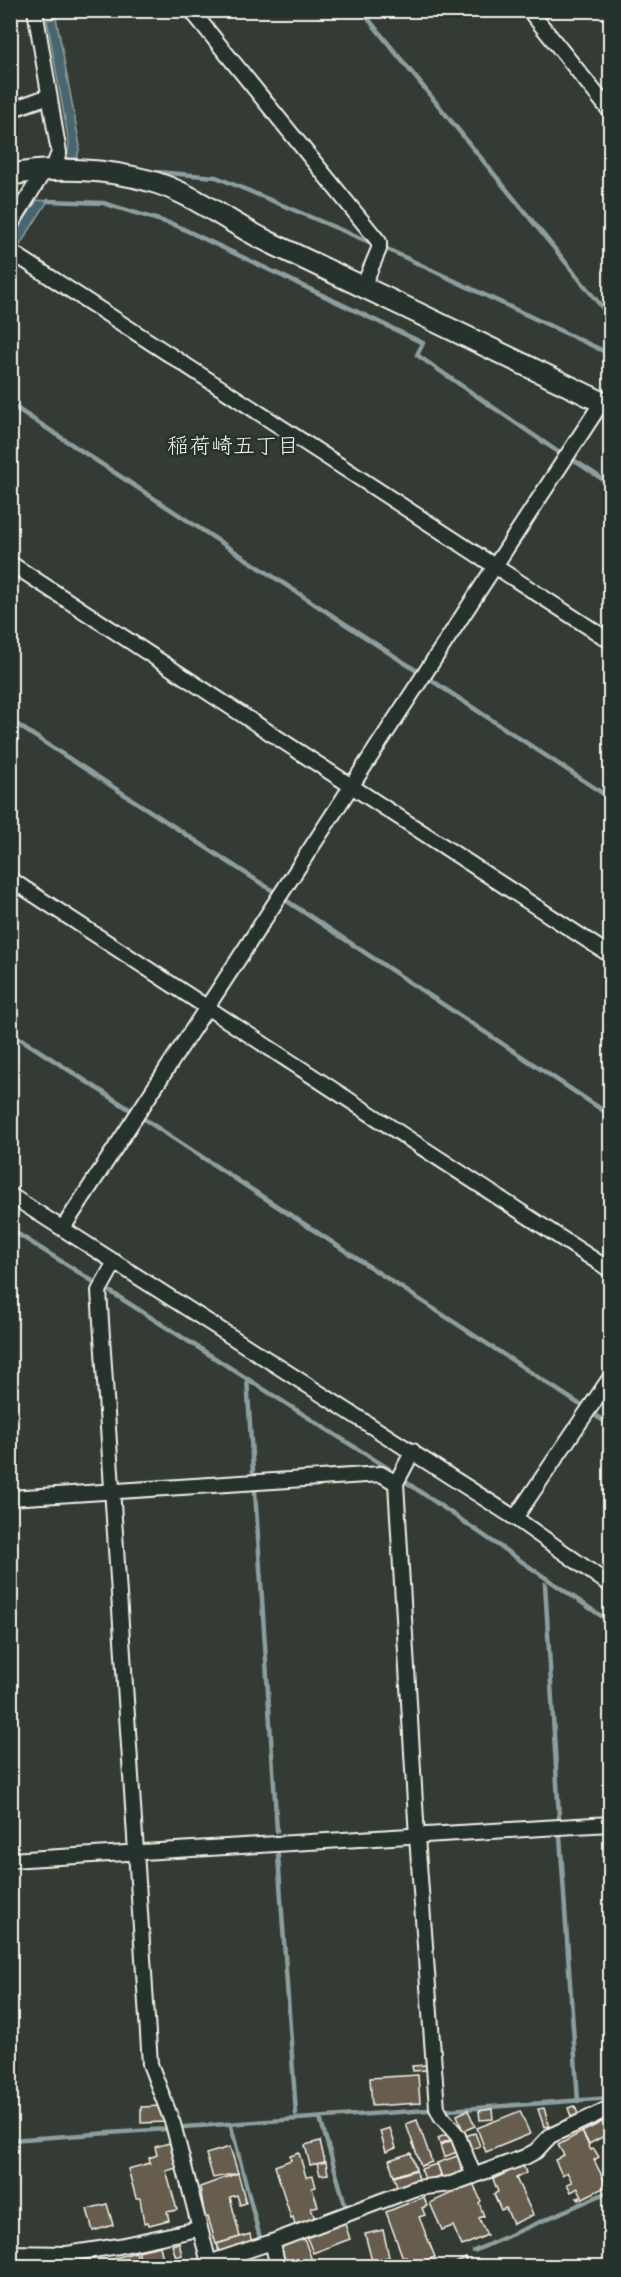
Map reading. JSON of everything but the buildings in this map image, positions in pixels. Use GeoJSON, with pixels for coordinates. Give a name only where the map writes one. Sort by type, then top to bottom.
{"type":"FeatureCollection","features":[{"type":"Feature","properties":{"kind":"street"},"geometry":{"type":"LineString","coordinates":[[10,226],[59,153],[35,10]]}},
{"type":"Feature","properties":{"kind":"street"},"geometry":{"type":"LineString","coordinates":[[191,10],[380,242],[363,287]]}},
{"type":"Feature","properties":{"kind":"street"},"geometry":{"type":"LineString","coordinates":[[529,10],[610,111]]}},
{"type":"Feature","properties":{"kind":"street"},"geometry":{"type":"LineString","coordinates":[[10,110],[49,96]]}},
{"type":"Feature","properties":{"kind":"street"},"geometry":{"type":"LineString","coordinates":[[10,175],[48,171],[105,172],[153,182],[193,199],[261,238],[606,404],[352,786],[63,1228]]}},
{"type":"Feature","properties":{"kind":"street"},"geometry":{"type":"LineString","coordinates":[[14,253],[610,641]]}},
{"type":"Feature","properties":{"kind":"street"},"geometry":{"type":"LineString","coordinates":[[10,563],[610,956]]}},
{"type":"Feature","properties":{"kind":"street"},"geometry":{"type":"LineString","coordinates":[[10,879],[610,1270]]}},
{"type":"Feature","properties":{"kind":"street"},"geometry":{"type":"LineString","coordinates":[[10,1195],[413,1451],[515,1518],[610,1585]]}},
{"type":"Feature","properties":{"kind":"street"},"geometry":{"type":"LineString","coordinates":[[115,1262],[99,1291],[150,2064],[173,2124],[198,2229],[209,2263],[416,2188],[450,2184],[525,2157],[536,2151],[550,2136],[610,2108]]}},
{"type":"Feature","properties":{"kind":"street"},"geometry":{"type":"LineString","coordinates":[[515,1518],[610,1378]]}},
{"type":"Feature","properties":{"kind":"street"},"geometry":{"type":"LineString","coordinates":[[413,1451],[396,1483],[417,1837],[437,2108],[458,2136],[474,2176]]}},
{"type":"Feature","properties":{"kind":"street"},"geometry":{"type":"LineString","coordinates":[[10,1498],[381,1474],[396,1483]]}},
{"type":"Feature","properties":{"kind":"street"},"geometry":{"type":"LineString","coordinates":[[10,1860],[610,1824]]}},
{"type":"Feature","properties":{"kind":"street"},"geometry":{"type":"LineString","coordinates":[[10,2253],[67,2254],[119,2246],[198,2229]]}},
{"type":"Feature","properties":{"kind":"street"},"geometry":{"type":"LineString","coordinates":[[272,2242],[278,2266]]}},
{"type":"Feature","properties":{"kind":"water"},"geometry":{"type":"Polygon","coordinates":[[[56,17],[80,146],[77,158],[67,158],[69,143],[47,20],[56,17]]]}},
{"type":"Feature","properties":{"kind":"water"},"geometry":{"type":"Polygon","coordinates":[[[37,200],[48,201],[11,259],[11,240],[37,200]]]}},
{"type":"Feature","properties":{"kind":"waterway"},"geometry":{"type":"LineString","coordinates":[[361,10],[610,317]]}},
{"type":"Feature","properties":{"kind":"waterway"},"geometry":{"type":"LineString","coordinates":[[10,117],[44,106]]}},
{"type":"Feature","properties":{"kind":"waterway"},"geometry":{"type":"LineString","coordinates":[[156,172],[216,177],[374,244]]}},
{"type":"Feature","properties":{"kind":"waterway"},"geometry":{"type":"LineString","coordinates":[[48,201],[103,203],[175,225],[423,343],[417,355],[561,454]]}},
{"type":"Feature","properties":{"kind":"waterway"},"geometry":{"type":"LineString","coordinates":[[387,249],[610,354]]}},
{"type":"Feature","properties":{"kind":"waterway"},"geometry":{"type":"LineString","coordinates":[[607,390],[610,386]]}},
{"type":"Feature","properties":{"kind":"waterway"},"geometry":{"type":"LineString","coordinates":[[10,404],[420,673]]}},
{"type":"Feature","properties":{"kind":"waterway"},"geometry":{"type":"LineString","coordinates":[[575,461],[610,484]]}},
{"type":"Feature","properties":{"kind":"waterway"},"geometry":{"type":"LineString","coordinates":[[431,680],[610,798]]}},
{"type":"Feature","properties":{"kind":"waterway"},"geometry":{"type":"LineString","coordinates":[[10,720],[273,891]]}},
{"type":"Feature","properties":{"kind":"waterway"},"geometry":{"type":"LineString","coordinates":[[287,901],[610,1115]]}},
{"type":"Feature","properties":{"kind":"waterway"},"geometry":{"type":"LineString","coordinates":[[10,1032],[129,1109]]}},
{"type":"Feature","properties":{"kind":"waterway"},"geometry":{"type":"LineString","coordinates":[[144,1119],[579,1404]]}},
{"type":"Feature","properties":{"kind":"waterway"},"geometry":{"type":"LineString","coordinates":[[10,1229],[94,1282]]}},
{"type":"Feature","properties":{"kind":"waterway"},"geometry":{"type":"LineString","coordinates":[[111,1292],[389,1469]]}},
{"type":"Feature","properties":{"kind":"waterway"},"geometry":{"type":"LineString","coordinates":[[247,1378],[253,1472]]}},
{"type":"Feature","properties":{"kind":"waterway"},"geometry":{"type":"LineString","coordinates":[[593,1414],[610,1425]]}},
{"type":"Feature","properties":{"kind":"waterway"},"geometry":{"type":"LineString","coordinates":[[406,1482],[610,1622]]}},
{"type":"Feature","properties":{"kind":"waterway"},"geometry":{"type":"LineString","coordinates":[[255,1491],[277,1831]]}},
{"type":"Feature","properties":{"kind":"waterway"},"geometry":{"type":"LineString","coordinates":[[545,1584],[559,1817]]}},
{"type":"Feature","properties":{"kind":"waterway"},"geometry":{"type":"LineString","coordinates":[[560,1836],[578,2101]]}},
{"type":"Feature","properties":{"kind":"waterway"},"geometry":{"type":"LineString","coordinates":[[278,1855],[296,2114]]}},
{"type":"Feature","properties":{"kind":"waterway"},"geometry":{"type":"LineString","coordinates":[[449,2110],[610,2098]]}},
{"type":"Feature","properties":{"kind":"waterway"},"geometry":{"type":"LineString","coordinates":[[184,2127],[428,2110]]}},
{"type":"Feature","properties":{"kind":"waterway"},"geometry":{"type":"LineString","coordinates":[[320,2118],[346,2208]]}},
{"type":"Feature","properties":{"kind":"waterway"},"geometry":{"type":"LineString","coordinates":[[10,2122],[12,2140]]}},
{"type":"Feature","properties":{"kind":"waterway"},"geometry":{"type":"LineString","coordinates":[[231,2126],[260,2238]]}},
{"type":"Feature","properties":{"kind":"waterway"},"geometry":{"type":"LineString","coordinates":[[10,2140],[166,2129]]}},
{"type":"Feature","properties":{"kind":"waterway"},"geometry":{"type":"LineString","coordinates":[[474,2251],[610,2191]]}},
{"type":"Feature","properties":{"kind":"district","name":"稲荷崎五丁目"},"geometry":{"type":"Point","coordinates":[233,445]}}]}
